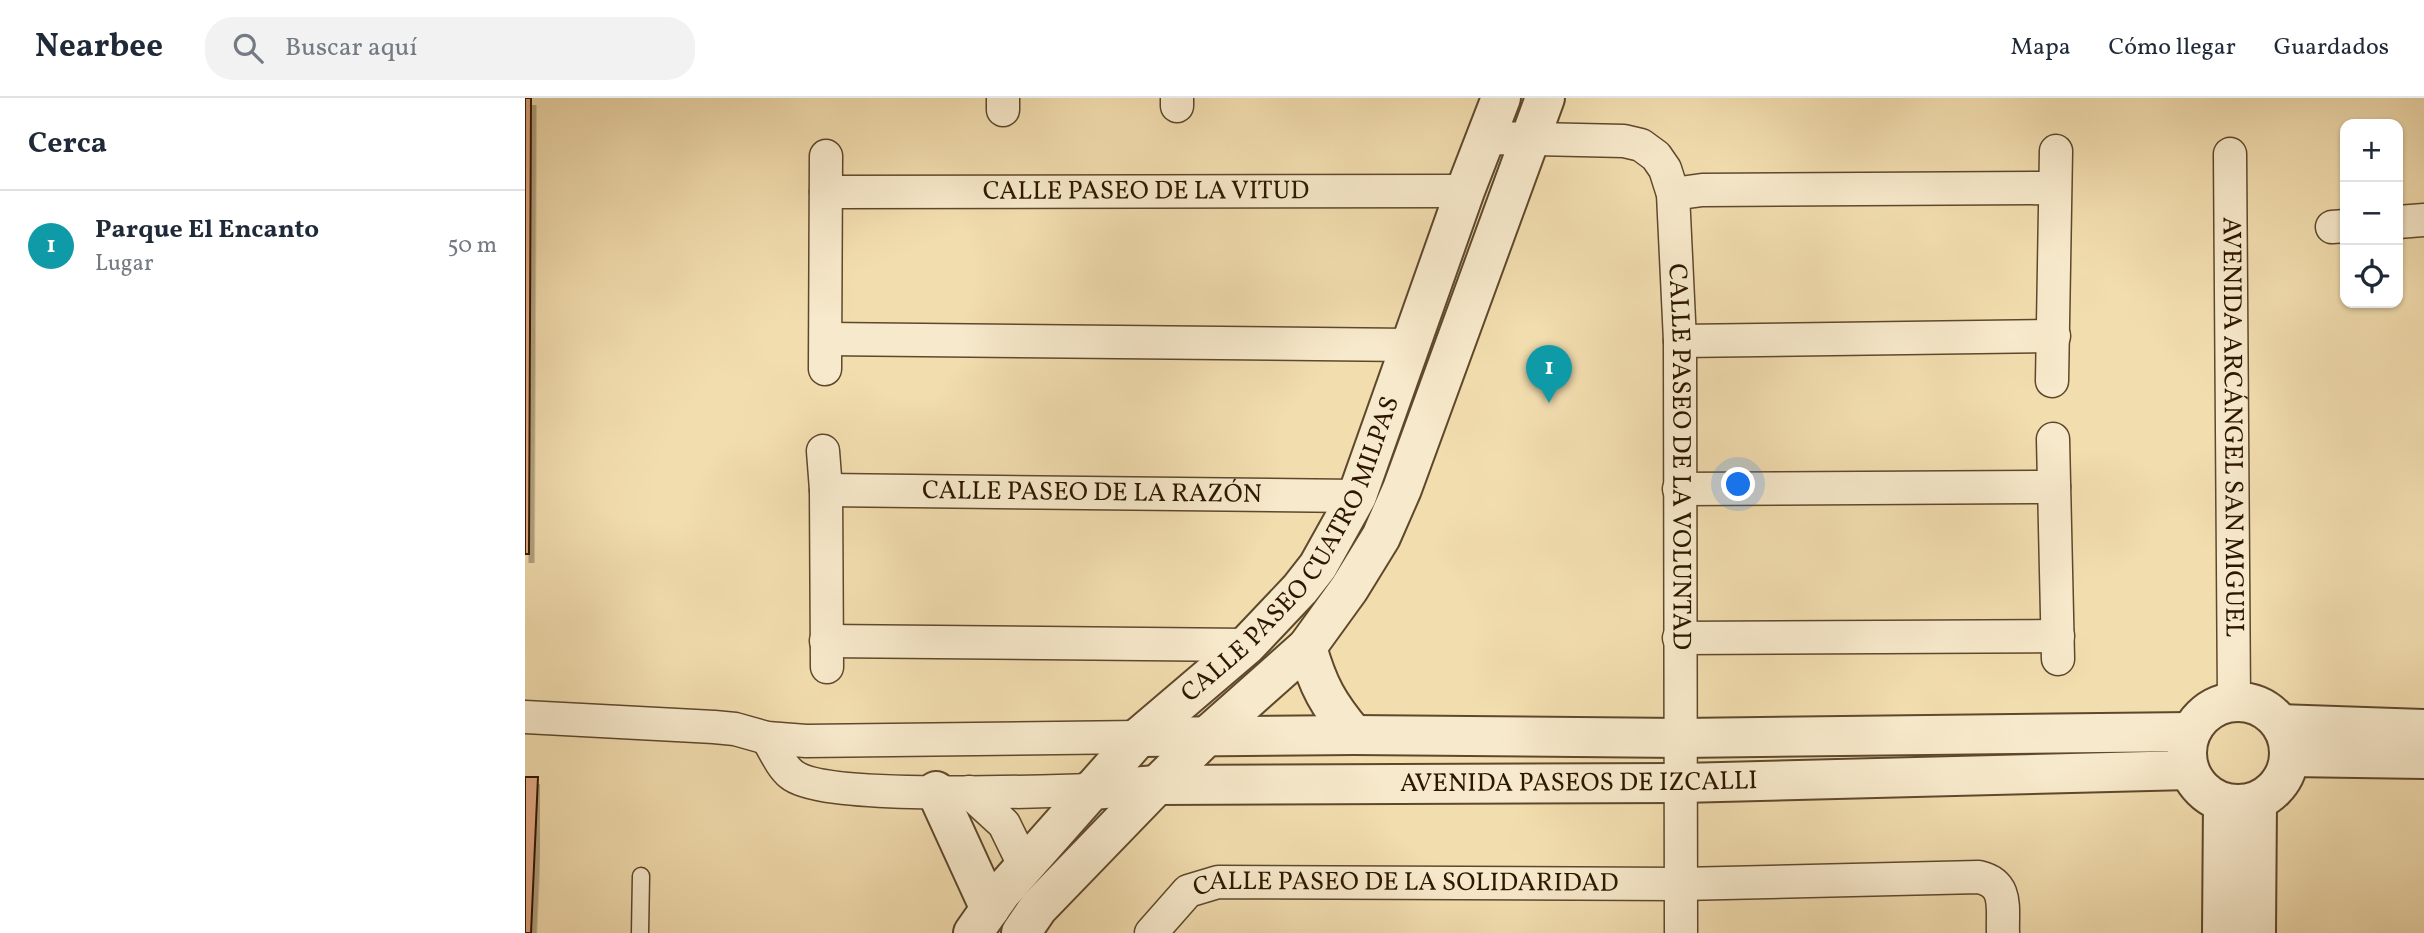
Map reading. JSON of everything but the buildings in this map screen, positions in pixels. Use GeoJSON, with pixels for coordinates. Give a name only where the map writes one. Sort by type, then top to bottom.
{"type":"FeatureCollection","features":[{"type":"Feature","properties":{"kind":"street","name":"CALLE PASEO CUATRO MILPAS"},"geometry":{"type":"LineString","coordinates":[[981,921],[1000,893],[1139,737],[1247,645],[1318,566],[1357,495],[1465,191],[1501,98]]}},
{"type":"Feature","properties":{"kind":"street","name":"CALLE PASEO CUATRO MILPAS"},"geometry":{"type":"LineString","coordinates":[[1021,933],[1038,908],[1157,785],[1208,735],[1307,647],[1349,589],[1381,537],[1402,489],[1545,98]]}},
{"type":"Feature","properties":{"kind":"street","name":"CALLE PASEO DE LA VOLUNTAD"},"geometry":{"type":"LineString","coordinates":[[1487,138],[1624,141],[1640,145],[1656,156],[1665,169],[1673,194],[1680,341],[1681,933]]}},
{"type":"Feature","properties":{"kind":"street"},"geometry":{"type":"LineString","coordinates":[[2052,381],[2056,151]]}},
{"type":"Feature","properties":{"kind":"street","name":"AVENIDA ARCÁNGEL SAN MIGUEL"},"geometry":{"type":"LineString","coordinates":[[2230,154],[2234,701]]}},
{"type":"Feature","properties":{"kind":"street"},"geometry":{"type":"LineString","coordinates":[[825,156],[826,354],[1410,345]]}},
{"type":"Feature","properties":{"kind":"street"},"geometry":{"type":"LineString","coordinates":[[1673,194],[1702,190],[2054,188]]}},
{"type":"Feature","properties":{"kind":"street","name":"CALLE PASEO DE LA VITUD"},"geometry":{"type":"LineString","coordinates":[[826,192],[1465,191]]}},
{"type":"Feature","properties":{"kind":"street"},"geometry":{"type":"LineString","coordinates":[[2403,221],[2424,219]]}},
{"type":"Feature","properties":{"kind":"street"},"geometry":{"type":"LineString","coordinates":[[1680,341],[2054,336]]}},
{"type":"Feature","properties":{"kind":"street"},"geometry":{"type":"LineString","coordinates":[[1679,638],[2058,648],[2053,439]]}},
{"type":"Feature","properties":{"kind":"street"},"geometry":{"type":"LineString","coordinates":[[823,451],[826,491],[827,654],[1247,645]]}},
{"type":"Feature","properties":{"kind":"street"},"geometry":{"type":"LineString","coordinates":[[1679,489],[2054,487]]}},
{"type":"Feature","properties":{"kind":"street","name":"CALLE PASEO DE LA RAZÓN"},"geometry":{"type":"LineString","coordinates":[[826,491],[1357,495]]}},
{"type":"Feature","properties":{"kind":"street"},"geometry":{"type":"LineString","coordinates":[[1307,647],[1332,709],[1354,735]]}},
{"type":"Feature","properties":{"kind":"street"},"geometry":{"type":"LineString","coordinates":[[2234,701],[2258,705],[2269,711],[2285,740],[2287,771],[2270,794],[2240,802],[2202,791],[2189,769],[2186,751],[2191,732],[2201,716],[2217,706],[2234,701]]}},
{"type":"Feature","properties":{"kind":"street"},"geometry":{"type":"LineString","coordinates":[[525,717],[714,727],[735,729],[767,738],[806,741],[1139,737]]}},
{"type":"Feature","properties":{"kind":"street"},"geometry":{"type":"LineString","coordinates":[[2285,740],[2424,729]]}},
{"type":"Feature","properties":{"kind":"street","name":"AVENIDA PASEOS DE IZCALLI"},"geometry":{"type":"LineString","coordinates":[[1139,737],[1354,735],[1681,738],[2191,732]]}},
{"type":"Feature","properties":{"kind":"street","name":"AVENIDA PASEOS DE IZCALLI"},"geometry":{"type":"LineString","coordinates":[[767,738],[791,775],[810,782],[845,789],[953,792],[1091,790],[1157,785],[1682,783],[2189,769]]}},
{"type":"Feature","properties":{"kind":"street"},"geometry":{"type":"LineString","coordinates":[[2285,740],[2424,759]]}},
{"type":"Feature","properties":{"kind":"street"},"geometry":{"type":"LineString","coordinates":[[953,792],[1005,824],[1025,867]]}},
{"type":"Feature","properties":{"kind":"street"},"geometry":{"type":"LineString","coordinates":[[953,792],[981,921]]}},
{"type":"Feature","properties":{"kind":"street"},"geometry":{"type":"LineString","coordinates":[[2223,933],[2240,802]]}},
{"type":"Feature","properties":{"kind":"street"},"geometry":{"type":"LineString","coordinates":[[2240,802],[2256,933]]}},
{"type":"Feature","properties":{"kind":"street","name":"CALLE PASEO DE LA SOLIDARIDAD"},"geometry":{"type":"LineString","coordinates":[[1151,933],[1188,891],[1218,882],[1681,884],[1979,877],[1991,880],[1999,888],[2003,933]]}},
{"type":"Feature","properties":{"kind":"lane"},"geometry":{"type":"LineString","coordinates":[[640,933],[641,876]]}},
{"type":"Feature","properties":{"kind":"place","name":"Parque El Encanto"},"geometry":{"type":"Point","coordinates":[1549,403]}}]}
